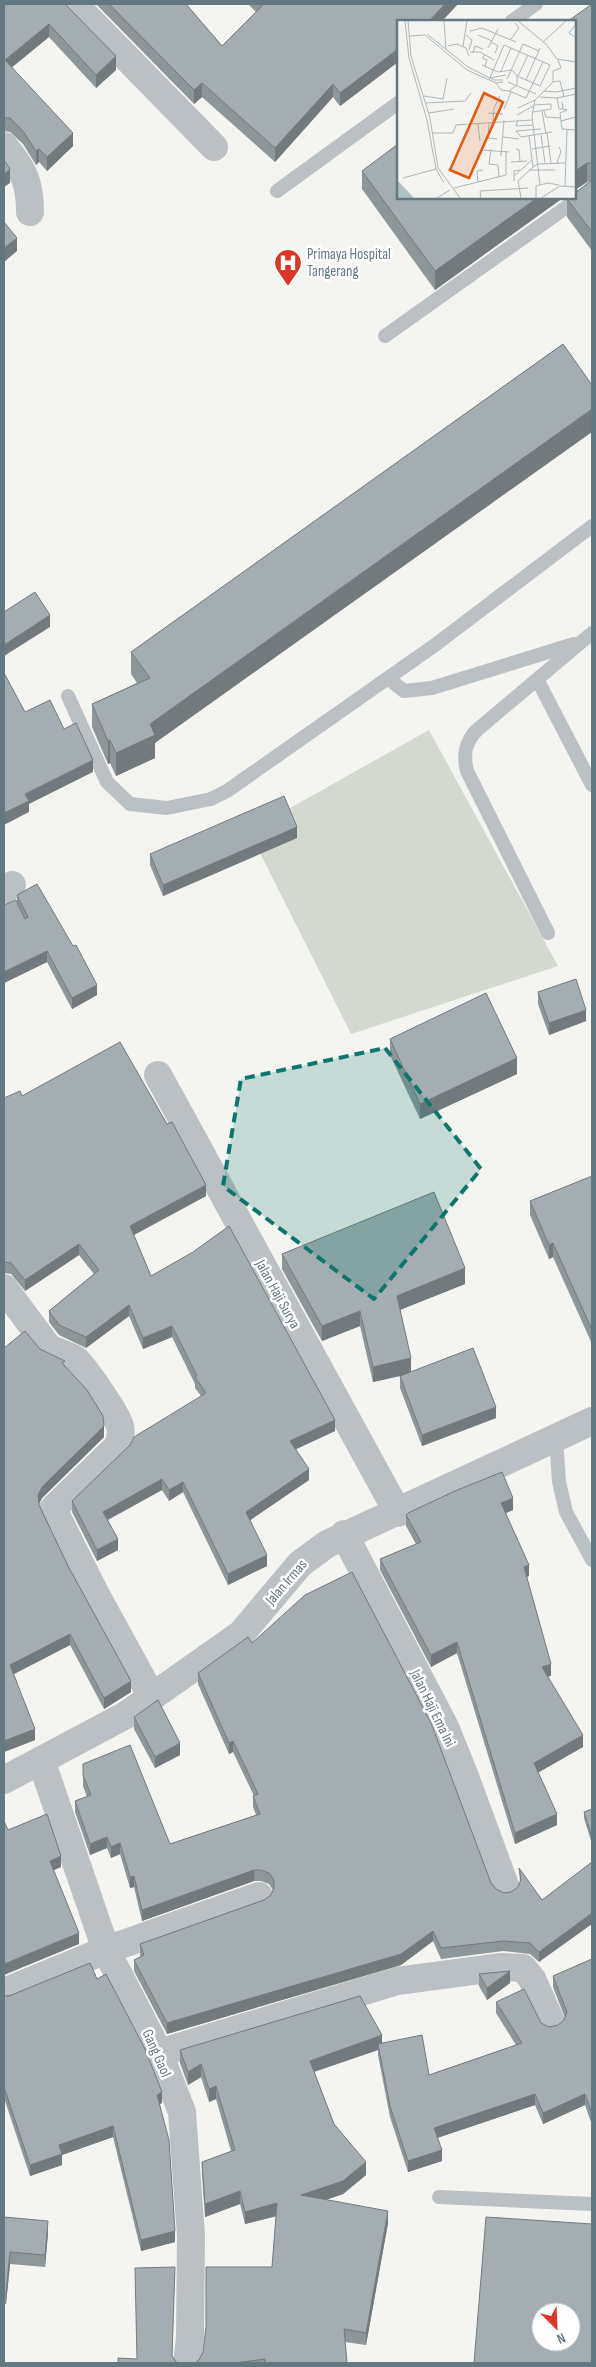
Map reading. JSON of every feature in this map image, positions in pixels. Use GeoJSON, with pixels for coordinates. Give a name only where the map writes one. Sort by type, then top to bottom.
{"type":"FeatureCollection","features":[{"type":"Feature","properties":{"kind":"street"},"geometry":{"type":"LineString","coordinates":[[74,4],[214,147]]}},
{"type":"Feature","properties":{"kind":"street"},"geometry":{"type":"LineString","coordinates":[[4,146],[20,166],[26,178],[30,194],[30,212]]}},
{"type":"Feature","properties":{"kind":"street","name":"Jalan Haji Surya"},"geometry":{"type":"LineString","coordinates":[[158,1075],[398,1513]]}},
{"type":"Feature","properties":{"kind":"street"},"geometry":{"type":"LineString","coordinates":[[4,1288],[48,1347],[58,1354],[75,1359],[88,1375],[119,1424],[121,1434],[119,1445],[53,1509],[95,1593],[152,1697]]}},
{"type":"Feature","properties":{"kind":"street","name":"Jalan Irmas"},"geometry":{"type":"LineString","coordinates":[[4,1780],[126,1716],[242,1634],[300,1564],[312,1554],[344,1534],[398,1513],[556,1440],[592,1421]]}},
{"type":"Feature","properties":{"kind":"street","name":"Jalan Haji Ema Ini"},"geometry":{"type":"LineString","coordinates":[[344,1534],[445,1727],[506,1888]]}},
{"type":"Feature","properties":{"kind":"street","name":"Gang Gaol"},"geometry":{"type":"LineString","coordinates":[[41,1760],[106,1950],[159,2053],[182,2112],[190,2236],[190,2338],[187,2363]]}},
{"type":"Feature","properties":{"kind":"street"},"geometry":{"type":"LineString","coordinates":[[4,1992],[106,1950],[259,1896]]}},
{"type":"Feature","properties":{"kind":"street"},"geometry":{"type":"LineString","coordinates":[[159,2053],[396,1981],[502,1967],[523,1968],[532,1979],[551,2022]]}},
{"type":"Feature","properties":{"kind":"lane"},"geometry":{"type":"LineString","coordinates":[[513,20],[536,4]]}},
{"type":"Feature","properties":{"kind":"lane"},"geometry":{"type":"LineString","coordinates":[[277,191],[397,104]]}},
{"type":"Feature","properties":{"kind":"lane"},"geometry":{"type":"LineString","coordinates":[[386,336],[592,189]]}},
{"type":"Feature","properties":{"kind":"lane"},"geometry":{"type":"LineString","coordinates":[[68,696],[107,782],[130,804],[167,808],[211,799],[227,791],[388,678],[592,526]]}},
{"type":"Feature","properties":{"kind":"lane"},"geometry":{"type":"LineString","coordinates":[[548,933],[467,771],[464,760],[469,738],[592,633]]}},
{"type":"Feature","properties":{"kind":"lane"},"geometry":{"type":"LineString","coordinates":[[388,678],[404,691],[432,688],[580,642]]}},
{"type":"Feature","properties":{"kind":"lane"},"geometry":{"type":"LineString","coordinates":[[538,681],[592,785]]}},
{"type":"Feature","properties":{"kind":"lane"},"geometry":{"type":"LineString","coordinates":[[556,1440],[559,1482],[566,1512],[592,1560]]}},
{"type":"Feature","properties":{"kind":"lane"},"geometry":{"type":"LineString","coordinates":[[439,2197],[592,2204]]}},
{"type":"Feature","properties":{"kind":"highlighted area"},"geometry":{"type":"Polygon","coordinates":[[[385,1048],[481,1169],[374,1299],[223,1186],[241,1079],[385,1048]]]}},
{"type":"Feature","properties":{"kind":"shaded area"},"geometry":{"type":"Polygon","coordinates":[[[429,730],[558,966],[351,1034],[249,831],[429,730]]]}},
{"type":"Feature","properties":{"kind":"building"},"geometry":{"type":"Polygon","coordinates":[[[4,4],[65,4],[116,56],[96,75],[49,24],[5,60],[73,133],[47,157],[39,149],[36,151],[23,131],[10,118],[4,118],[4,4]]]}},
{"type":"Feature","properties":{"kind":"building"},"geometry":{"type":"Polygon","coordinates":[[[109,4],[186,4],[222,46],[262,4],[445,4],[430,20],[397,20],[397,50],[340,93],[333,84],[275,148],[202,83],[194,90],[109,4]]]}},
{"type":"Feature","properties":{"kind":"building"},"geometry":{"type":"Polygon","coordinates":[[[592,4],[592,163],[587,163],[576,170],[576,20],[569,20],[592,4]]]}},
{"type":"Feature","properties":{"kind":"building"},"geometry":{"type":"Polygon","coordinates":[[[397,145],[397,199],[536,199],[435,271],[362,171],[397,145]]]}},
{"type":"Feature","properties":{"kind":"building"},"geometry":{"type":"Polygon","coordinates":[[[4,160],[10,169],[4,174],[4,160]]]}},
{"type":"Feature","properties":{"kind":"building"},"geometry":{"type":"Polygon","coordinates":[[[592,180],[592,232],[567,199],[576,199],[576,192],[592,180]]]}},
{"type":"Feature","properties":{"kind":"building"},"geometry":{"type":"Polygon","coordinates":[[[4,222],[17,238],[4,248],[4,222]]]}},
{"type":"Feature","properties":{"kind":"building"},"geometry":{"type":"Polygon","coordinates":[[[563,344],[592,385],[592,409],[150,724],[155,735],[116,753],[110,740],[108,741],[92,704],[150,678],[131,652],[563,344]]]}},
{"type":"Feature","properties":{"kind":"building"},"geometry":{"type":"Polygon","coordinates":[[[35,592],[50,615],[4,645],[4,612],[35,592]]]}},
{"type":"Feature","properties":{"kind":"building"},"geometry":{"type":"Polygon","coordinates":[[[4,673],[25,712],[50,700],[64,729],[76,723],[93,760],[25,794],[29,801],[4,813],[4,673]]]}},
{"type":"Feature","properties":{"kind":"building"},"geometry":{"type":"Polygon","coordinates":[[[284,796],[297,827],[163,885],[150,854],[284,796]]]}},
{"type":"Feature","properties":{"kind":"building"},"geometry":{"type":"Polygon","coordinates":[[[37,884],[73,946],[76,945],[97,985],[72,998],[47,951],[4,972],[4,905],[16,900],[25,919],[28,917],[17,895],[37,884]]]}},
{"type":"Feature","properties":{"kind":"building"},"geometry":{"type":"Polygon","coordinates":[[[576,979],[586,1010],[549,1023],[538,992],[576,979]]]}},
{"type":"Feature","properties":{"kind":"building"},"geometry":{"type":"Polygon","coordinates":[[[486,993],[517,1058],[420,1104],[390,1039],[486,993]]]}},
{"type":"Feature","properties":{"kind":"building"},"geometry":{"type":"Polygon","coordinates":[[[120,1042],[167,1124],[172,1122],[206,1185],[130,1226],[151,1276],[193,1252],[229,1226],[335,1420],[290,1441],[309,1469],[246,1512],[267,1555],[228,1574],[183,1482],[169,1490],[162,1479],[103,1512],[118,1539],[97,1550],[72,1501],[130,1445],[134,1437],[206,1393],[195,1377],[197,1376],[172,1326],[143,1338],[129,1305],[86,1337],[59,1325],[49,1311],[99,1270],[79,1244],[25,1280],[11,1263],[4,1262],[4,1098],[20,1091],[22,1096],[120,1042]]]}},
{"type":"Feature","properties":{"kind":"building"},"geometry":{"type":"Polygon","coordinates":[[[592,1176],[592,1330],[553,1243],[549,1245],[530,1201],[592,1176]]]}},
{"type":"Feature","properties":{"kind":"building"},"geometry":{"type":"Polygon","coordinates":[[[434,1192],[465,1268],[397,1296],[411,1358],[373,1367],[360,1311],[322,1326],[282,1254],[434,1192]]]}},
{"type":"Feature","properties":{"kind":"building"},"geometry":{"type":"Polygon","coordinates":[[[25,1331],[40,1349],[65,1361],[62,1363],[87,1390],[103,1416],[104,1426],[42,1487],[38,1495],[39,1505],[68,1566],[131,1681],[104,1698],[70,1634],[10,1665],[35,1729],[4,1741],[4,1348],[25,1331]]]}},
{"type":"Feature","properties":{"kind":"building"},"geometry":{"type":"Polygon","coordinates":[[[473,1348],[496,1407],[422,1435],[400,1376],[473,1348]]]}},
{"type":"Feature","properties":{"kind":"building"},"geometry":{"type":"Polygon","coordinates":[[[502,1472],[513,1498],[501,1503],[529,1565],[524,1567],[551,1664],[542,1667],[583,1735],[534,1763],[557,1814],[515,1833],[457,1642],[431,1655],[380,1559],[421,1542],[406,1515],[408,1513],[502,1472]]]}},
{"type":"Feature","properties":{"kind":"building"},"geometry":{"type":"Polygon","coordinates":[[[352,1572],[431,1723],[491,1883],[496,1889],[504,1893],[511,1892],[518,1887],[521,1879],[519,1868],[542,1900],[592,1862],[592,1913],[539,1952],[530,1943],[503,1941],[441,1948],[433,1931],[401,1954],[167,2023],[134,1960],[144,1955],[140,1944],[264,1900],[271,1895],[274,1888],[274,1880],[269,1873],[254,1870],[142,1910],[134,1876],[130,1877],[120,1843],[111,1847],[107,1837],[90,1844],[75,1801],[91,1795],[83,1775],[83,1764],[130,1745],[170,1844],[260,1814],[253,1796],[258,1794],[233,1741],[229,1743],[198,1673],[248,1637],[252,1643],[305,1595],[352,1572]]]}},
{"type":"Feature","properties":{"kind":"building"},"geometry":{"type":"Polygon","coordinates":[[[158,1700],[180,1743],[155,1757],[134,1717],[158,1700]]]}},
{"type":"Feature","properties":{"kind":"building"},"geometry":{"type":"Polygon","coordinates":[[[592,1809],[592,1837],[584,1812],[592,1809]]]}},
{"type":"Feature","properties":{"kind":"building"},"geometry":{"type":"Polygon","coordinates":[[[47,1814],[61,1856],[50,1861],[79,1933],[4,1964],[4,1821],[8,1830],[47,1814]]]}},
{"type":"Feature","properties":{"kind":"building"},"geometry":{"type":"Polygon","coordinates":[[[592,1959],[592,2114],[585,2094],[543,2113],[535,2094],[434,2128],[442,2150],[408,2161],[390,2106],[378,2044],[422,2035],[429,2075],[522,2043],[496,2002],[524,1989],[541,2023],[549,2027],[558,2025],[564,2020],[567,2012],[553,1976],[592,1959]]]}},
{"type":"Feature","properties":{"kind":"building"},"geometry":{"type":"Polygon","coordinates":[[[90,1963],[97,1979],[106,1974],[145,2049],[162,2092],[157,2095],[169,2140],[175,2231],[141,2240],[113,2126],[59,2145],[62,2154],[30,2165],[4,2087],[4,1996],[9,1996],[90,1963]]]}},
{"type":"Feature","properties":{"kind":"building"},"geometry":{"type":"Polygon","coordinates":[[[510,1971],[487,1988],[479,1974],[510,1971]]]}},
{"type":"Feature","properties":{"kind":"building"},"geometry":{"type":"Polygon","coordinates":[[[360,1996],[382,2035],[310,2061],[334,2124],[366,2162],[343,2181],[301,2195],[388,2211],[366,2333],[344,2329],[347,2363],[265,2363],[265,2359],[235,2363],[195,2363],[203,2352],[206,2327],[206,2267],[272,2267],[277,2203],[245,2212],[240,2191],[205,2204],[202,2162],[235,2150],[216,2086],[209,2089],[201,2064],[188,2072],[180,2050],[360,1996]]]}},
{"type":"Feature","properties":{"kind":"building"},"geometry":{"type":"Polygon","coordinates":[[[4,2217],[48,2221],[45,2255],[10,2252],[6,2293],[4,2292],[4,2217]]]}},
{"type":"Feature","properties":{"kind":"building"},"geometry":{"type":"Polygon","coordinates":[[[486,2217],[592,2224],[592,2363],[474,2363],[486,2217]]]}},
{"type":"Feature","properties":{"kind":"building"},"geometry":{"type":"Polygon","coordinates":[[[175,2267],[172,2356],[177,2363],[118,2363],[118,2358],[137,2359],[135,2268],[175,2267]]]}},
{"type":"Feature","properties":{"kind":"place","name":"Primaya Hospital Tangerang"},"geometry":{"type":"Point","coordinates":[288,287]}}]}
